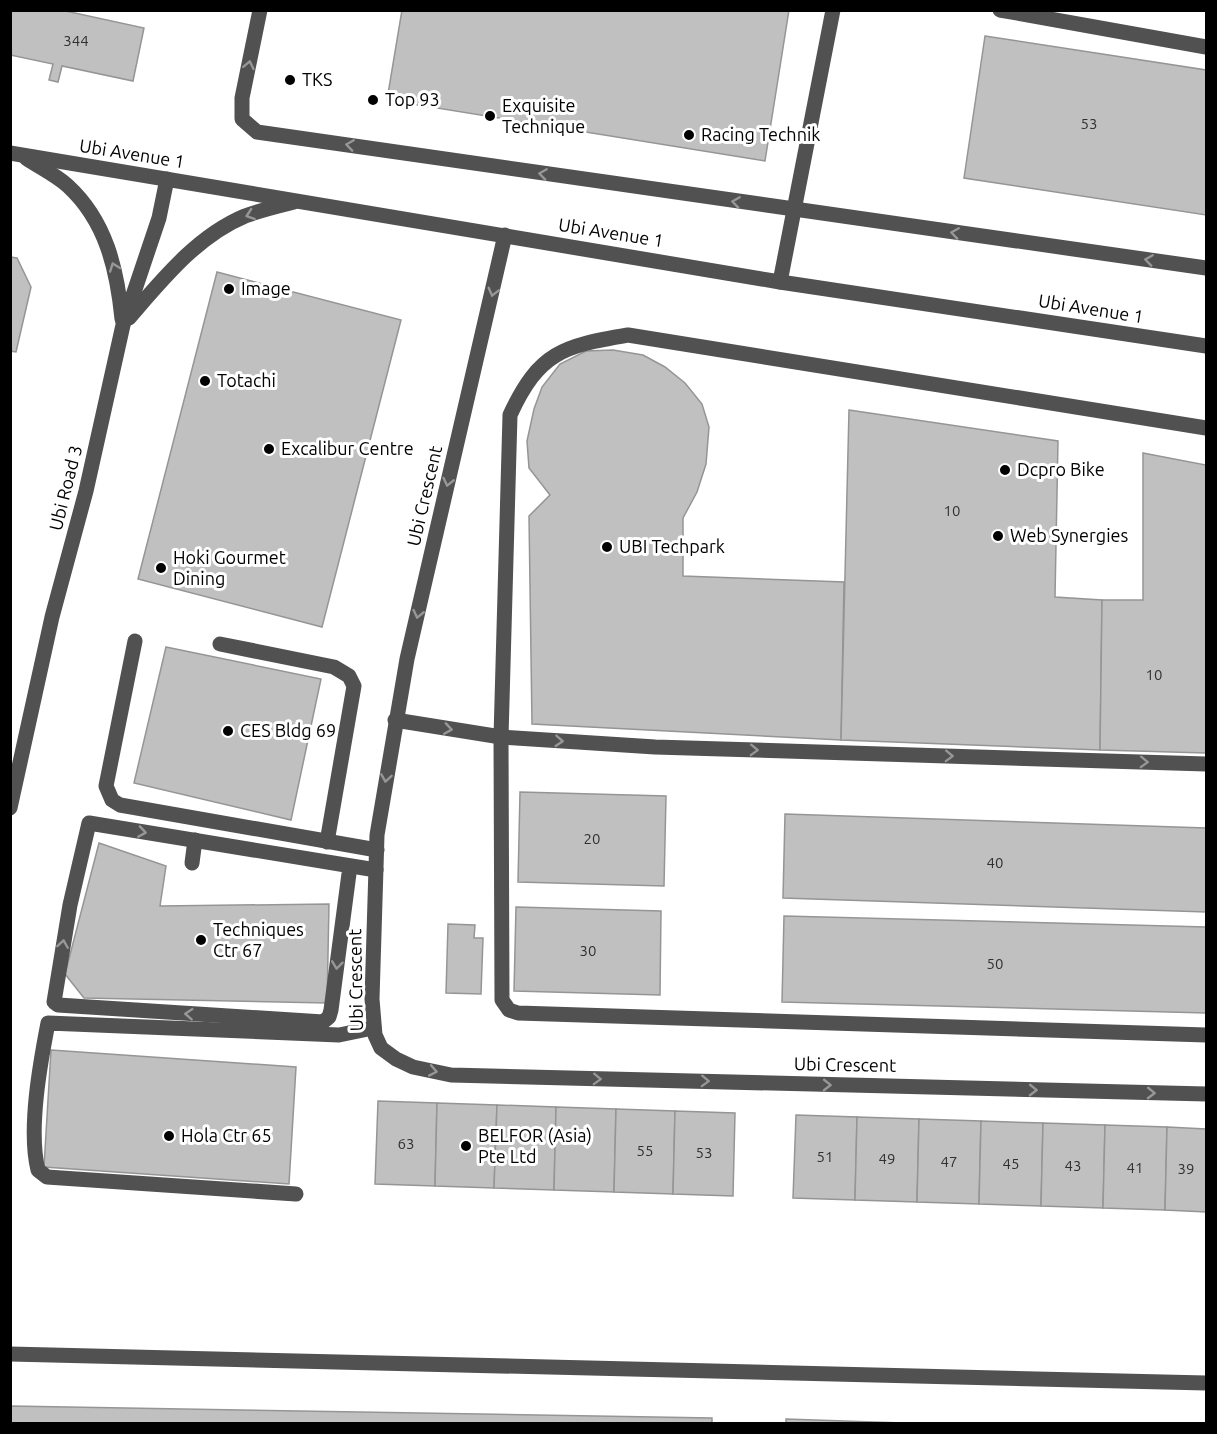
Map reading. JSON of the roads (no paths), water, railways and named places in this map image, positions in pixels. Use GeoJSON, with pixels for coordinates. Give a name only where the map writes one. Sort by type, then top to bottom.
{"type":"FeatureCollection","features":[{"type":"Feature","properties":{"kind":"street"},"geometry":{"type":"LineString","coordinates":[[260,10],[242,98],[242,119],[257,132],[1206,268]]}},
{"type":"Feature","properties":{"kind":"street"},"geometry":{"type":"LineString","coordinates":[[780,282],[833,10]]}},
{"type":"Feature","properties":{"kind":"street"},"geometry":{"type":"LineString","coordinates":[[1000,10],[1206,47]]}},
{"type":"Feature","properties":{"kind":"street"},"geometry":{"type":"LineString","coordinates":[[16,154],[67,185],[97,221],[118,276],[123,325]]}},
{"type":"Feature","properties":{"kind":"street","name":"Ubi Avenue 1"},"geometry":{"type":"LineString","coordinates":[[16,154],[780,282],[1206,346]]}},
{"type":"Feature","properties":{"kind":"street","name":"Ubi Road 3"},"geometry":{"type":"LineString","coordinates":[[10,808],[52,617],[86,490],[123,325],[159,218],[167,179]]}},
{"type":"Feature","properties":{"kind":"street"},"geometry":{"type":"LineString","coordinates":[[123,325],[162,281],[207,237],[245,216],[297,201]]}},
{"type":"Feature","properties":{"kind":"street","name":"Ubi Crescent"},"geometry":{"type":"LineString","coordinates":[[505,235],[395,720],[376,870],[373,1028],[381,1048],[396,1059],[413,1067],[451,1075],[1206,1094]]}},
{"type":"Feature","properties":{"kind":"street"},"geometry":{"type":"LineString","coordinates":[[1206,428],[628,335],[578,343],[543,364],[524,385],[510,415],[501,737],[502,1000],[509,1010],[518,1013],[1206,1035]]}},
{"type":"Feature","properties":{"kind":"street"},"geometry":{"type":"LineString","coordinates":[[135,640],[109,762],[106,786],[112,800],[120,805],[377,850]]}},
{"type":"Feature","properties":{"kind":"street"},"geometry":{"type":"LineString","coordinates":[[220,644],[334,667],[348,676],[354,686],[327,842]]}},
{"type":"Feature","properties":{"kind":"street"},"geometry":{"type":"LineString","coordinates":[[395,720],[501,737],[655,747],[1206,764]]}},
{"type":"Feature","properties":{"kind":"street"},"geometry":{"type":"LineString","coordinates":[[350,866],[332,1010],[323,1022],[58,1005],[54,1002],[70,905],[90,823],[376,870]]}},
{"type":"Feature","properties":{"kind":"street"},"geometry":{"type":"LineString","coordinates":[[192,863],[195,840]]}},
{"type":"Feature","properties":{"kind":"street"},"geometry":{"type":"LineString","coordinates":[[296,1194],[47,1177],[38,1170],[34,1154],[39,1080],[48,1023],[339,1035],[373,1028]]}},
{"type":"Feature","properties":{"kind":"street"},"geometry":{"type":"LineString","coordinates":[[10,1354],[1206,1383]]}},
{"type":"Feature","properties":{"kind":"place","name":"TKS"},"geometry":{"type":"Point","coordinates":[290,80]}},
{"type":"Feature","properties":{"kind":"place","name":"Top 93"},"geometry":{"type":"Point","coordinates":[373,100]}},
{"type":"Feature","properties":{"kind":"place","name":"Exquisite Technique"},"geometry":{"type":"Point","coordinates":[490,116]}},
{"type":"Feature","properties":{"kind":"place","name":"Racing Technik"},"geometry":{"type":"Point","coordinates":[689,135]}},
{"type":"Feature","properties":{"kind":"place","name":"Image"},"geometry":{"type":"Point","coordinates":[229,289]}},
{"type":"Feature","properties":{"kind":"place","name":"Totachi"},"geometry":{"type":"Point","coordinates":[205,381]}},
{"type":"Feature","properties":{"kind":"place","name":"Excalibur Centre"},"geometry":{"type":"Point","coordinates":[269,449]}},
{"type":"Feature","properties":{"kind":"place","name":"Dcpro Bike"},"geometry":{"type":"Point","coordinates":[1005,470]}},
{"type":"Feature","properties":{"kind":"place","name":"Web Synergies"},"geometry":{"type":"Point","coordinates":[998,536]}},
{"type":"Feature","properties":{"kind":"place","name":"UBI Techpark"},"geometry":{"type":"Point","coordinates":[607,547]}},
{"type":"Feature","properties":{"kind":"place","name":"Hoki Gourmet Dining"},"geometry":{"type":"Point","coordinates":[161,568]}},
{"type":"Feature","properties":{"kind":"place","name":"CES Bldg 69"},"geometry":{"type":"Point","coordinates":[228,731]}},
{"type":"Feature","properties":{"kind":"place","name":"Techniques Ctr 67"},"geometry":{"type":"Point","coordinates":[201,940]}},
{"type":"Feature","properties":{"kind":"place","name":"Hola Ctr 65"},"geometry":{"type":"Point","coordinates":[169,1136]}},
{"type":"Feature","properties":{"kind":"place","name":"BELFOR (Asia) Pte Ltd"},"geometry":{"type":"Point","coordinates":[466,1146]}}]}
